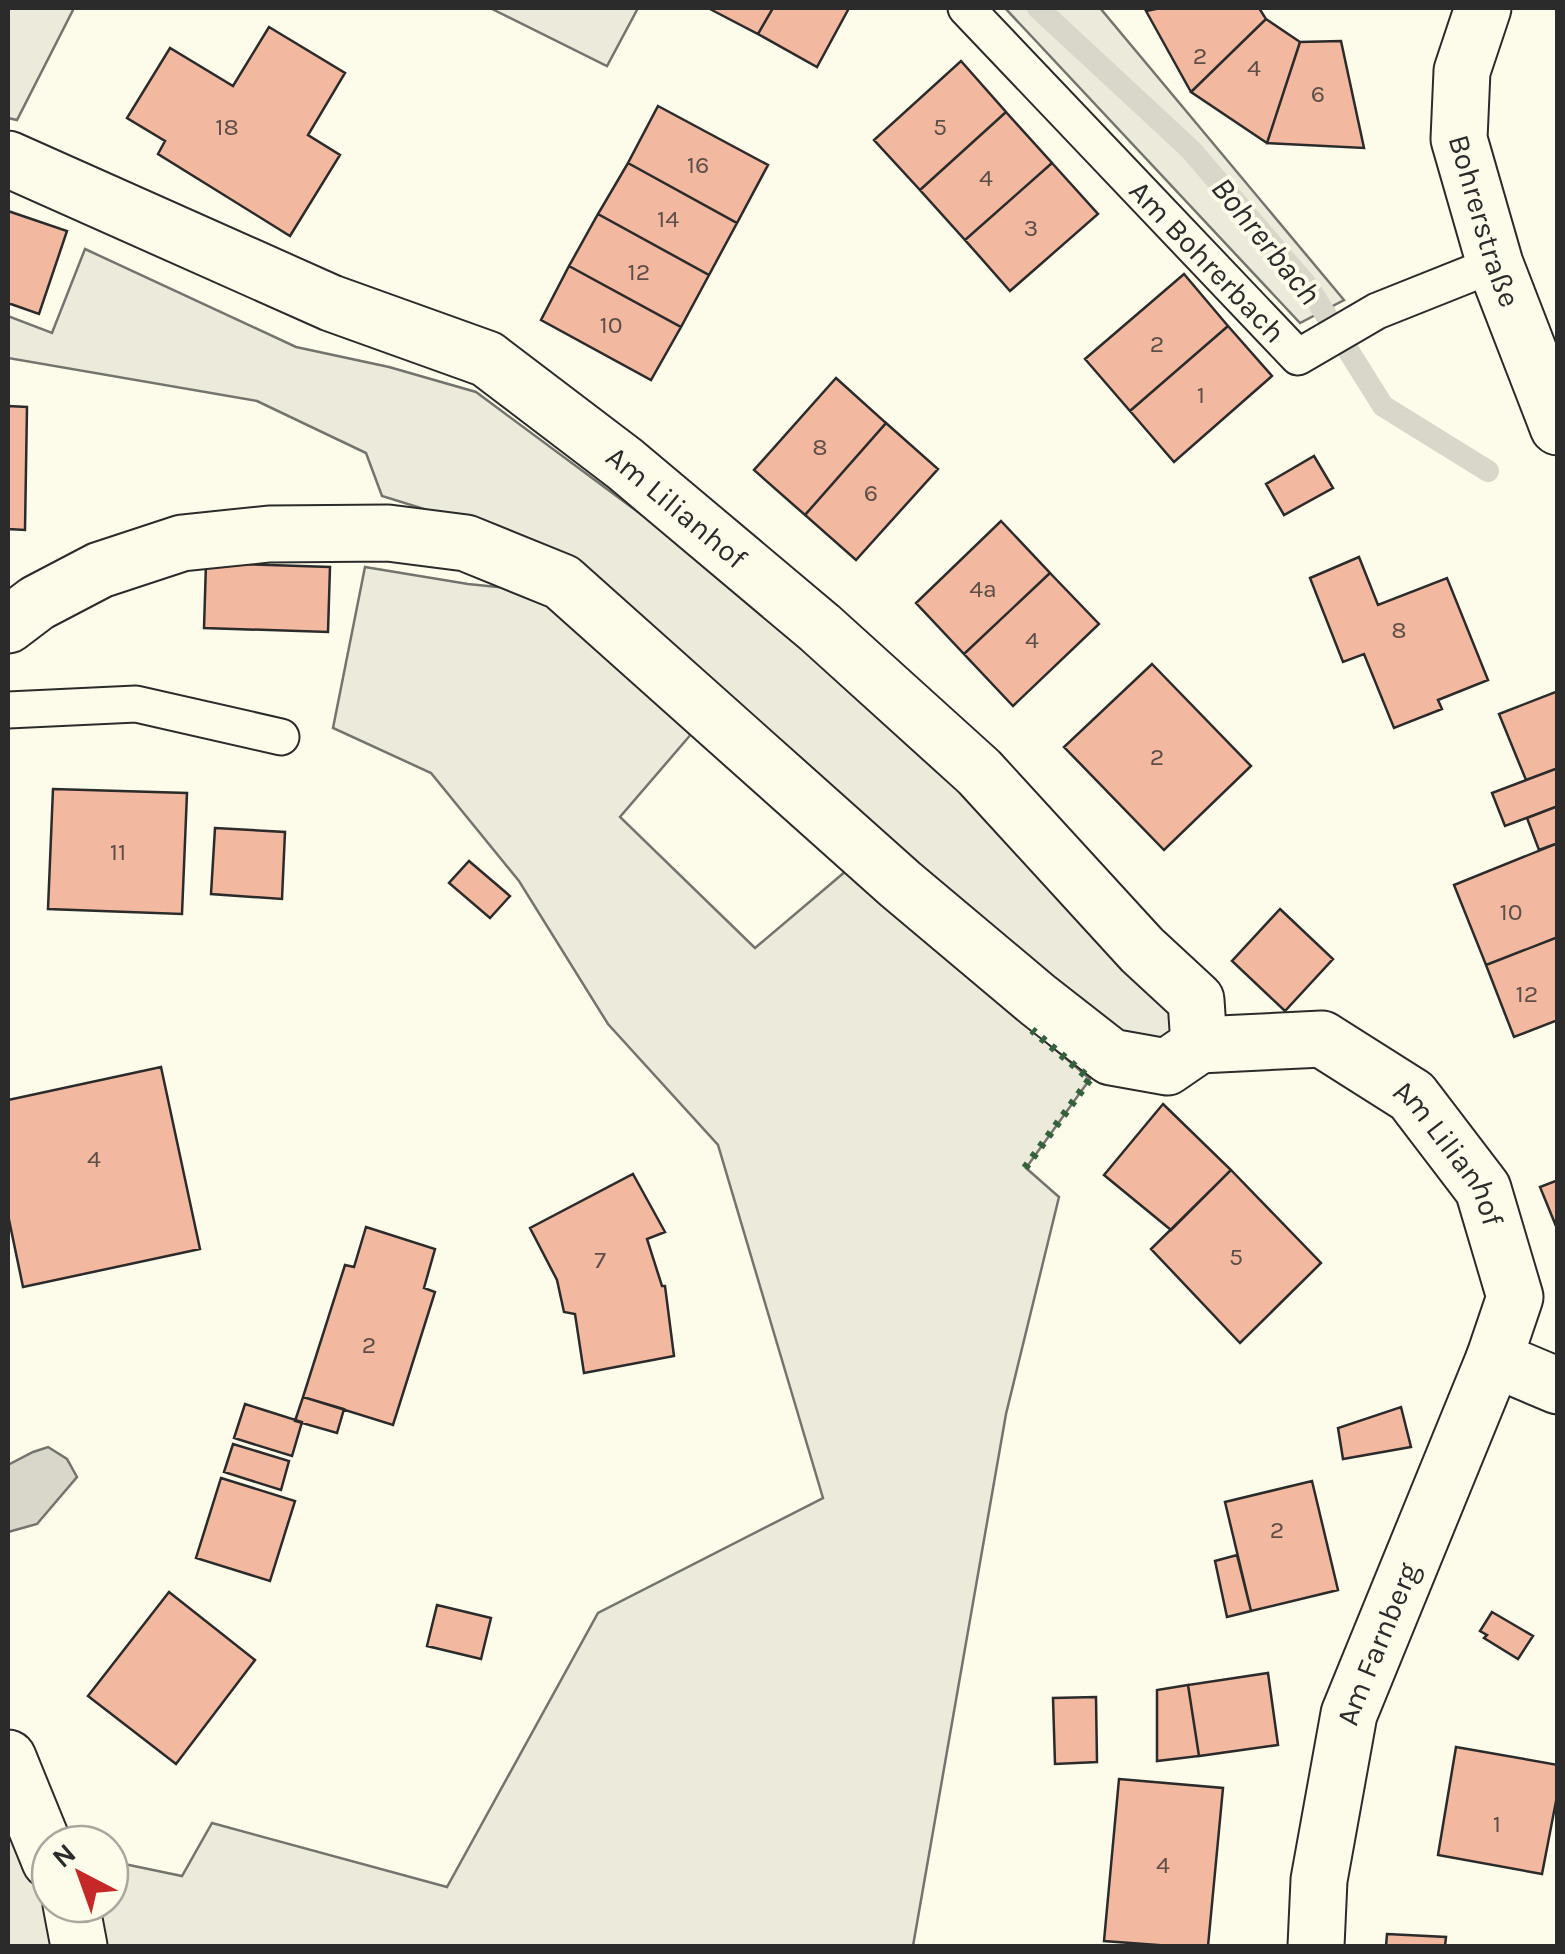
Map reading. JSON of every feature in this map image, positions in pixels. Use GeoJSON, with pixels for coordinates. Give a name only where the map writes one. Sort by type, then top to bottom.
{"type":"FeatureCollection","features":[{"type":"Feature","properties":{"kind":"street","name":"Bohrerstraße"},"geometry":{"type":"LineString","coordinates":[[1483,8],[1462,72],[1458,130],[1495,264],[1558,427]]}},
{"type":"Feature","properties":{"kind":"street","name":"Am Lilianhof"},"geometry":{"type":"LineString","coordinates":[[8,159],[330,303],[487,359],[640,476],[820,628],[979,772],[1142,950],[1196,1000],[1199,1045]]}},
{"type":"Feature","properties":{"kind":"street","name":"Am Lilianhof"},"geometry":{"type":"LineString","coordinates":[[8,625],[37,603],[100,570],[182,543],[270,534],[388,533],[466,543],[562,582],[900,884],[1111,1057],[1167,1068],[1199,1045],[1322,1039],[1412,1096],[1483,1189],[1514,1297],[1494,1359]]}},
{"type":"Feature","properties":{"kind":"street"},"geometry":{"type":"LineString","coordinates":[[1494,1359],[1558,1386]]}},
{"type":"Feature","properties":{"kind":"street","name":"Am Farnberg"},"geometry":{"type":"LineString","coordinates":[[1316,1946],[1319,1880],[1349,1714],[1494,1359]]}},
{"type":"Feature","properties":{"kind":"street"},"geometry":{"type":"LineString","coordinates":[[8,1758],[35,1824]]}},
{"type":"Feature","properties":{"kind":"lane","name":"Am Bohrerbach"},"geometry":{"type":"LineString","coordinates":[[966,8],[1298,357],[1376,311],[1495,264]]}},
{"type":"Feature","properties":{"kind":"lane"},"geometry":{"type":"LineString","coordinates":[[8,710],[136,704],[281,738]]}},
{"type":"Feature","properties":{"kind":"shaded area"},"geometry":{"type":"Polygon","coordinates":[[[8,8],[74,8],[17,120],[8,118],[8,8]]]}},
{"type":"Feature","properties":{"kind":"shaded area"},"geometry":{"type":"Polygon","coordinates":[[[490,8],[638,8],[607,66],[490,8]]]}},
{"type":"Feature","properties":{"kind":"shaded area"},"geometry":{"type":"Polygon","coordinates":[[[1005,8],[1100,8],[1344,300],[1300,323],[1005,8]]]}},
{"type":"Feature","properties":{"kind":"shaded area"},"geometry":{"type":"Polygon","coordinates":[[[85,249],[296,347],[389,367],[476,392],[665,532],[954,773],[1160,997],[1177,1025],[1163,1038],[1131,1035],[1094,1019],[534,543],[382,496],[366,453],[257,401],[8,358],[8,316],[52,333],[85,249]]]}},
{"type":"Feature","properties":{"kind":"shaded area"},"geometry":{"type":"Polygon","coordinates":[[[365,567],[529,590],[693,732],[620,817],[755,948],[846,871],[1090,1079],[1026,1168],[1059,1197],[1006,1414],[913,1946],[8,1946],[8,1820],[30,1835],[30,1924],[130,1924],[130,1865],[182,1876],[212,1823],[447,1887],[598,1613],[823,1498],[718,1145],[608,1024],[519,881],[431,773],[333,728],[365,567]]]}},
{"type":"Feature","properties":{"kind":"shaded area"},"geometry":{"type":"Polygon","coordinates":[[[48,1447],[67,1459],[77,1477],[37,1524],[8,1532],[8,1465],[48,1447]]]}},
{"type":"Feature","properties":{"kind":"building"},"geometry":{"type":"Polygon","coordinates":[[[708,8],[773,8],[758,34],[708,8]]]}},
{"type":"Feature","properties":{"kind":"building"},"geometry":{"type":"Polygon","coordinates":[[[773,8],[849,8],[817,67],[758,34],[773,8]]]}},
{"type":"Feature","properties":{"kind":"building"},"geometry":{"type":"Polygon","coordinates":[[[1259,8],[1266,19],[1191,92],[1146,11],[1259,8]]]}},
{"type":"Feature","properties":{"kind":"building"},"geometry":{"type":"Polygon","coordinates":[[[1266,19],[1300,42],[1267,143],[1191,92],[1266,19]]]}},
{"type":"Feature","properties":{"kind":"building"},"geometry":{"type":"Polygon","coordinates":[[[269,27],[345,73],[308,135],[340,155],[290,236],[158,154],[165,141],[127,118],[170,48],[233,86],[269,27]]]}},
{"type":"Feature","properties":{"kind":"building"},"geometry":{"type":"Polygon","coordinates":[[[1341,41],[1364,148],[1267,143],[1300,42],[1341,41]]]}},
{"type":"Feature","properties":{"kind":"building"},"geometry":{"type":"Polygon","coordinates":[[[961,61],[1006,112],[920,190],[874,140],[961,61]]]}},
{"type":"Feature","properties":{"kind":"building"},"geometry":{"type":"Polygon","coordinates":[[[658,106],[768,165],[737,223],[628,163],[658,106]]]}},
{"type":"Feature","properties":{"kind":"building"},"geometry":{"type":"Polygon","coordinates":[[[1006,112],[1052,163],[965,240],[920,190],[1006,112]]]}},
{"type":"Feature","properties":{"kind":"building"},"geometry":{"type":"Polygon","coordinates":[[[628,163],[737,223],[709,275],[598,214],[628,163]]]}},
{"type":"Feature","properties":{"kind":"building"},"geometry":{"type":"Polygon","coordinates":[[[1052,163],[1098,214],[1010,291],[965,240],[1052,163]]]}},
{"type":"Feature","properties":{"kind":"building"},"geometry":{"type":"Polygon","coordinates":[[[8,211],[67,231],[39,314],[8,303],[8,211]]]}},
{"type":"Feature","properties":{"kind":"building"},"geometry":{"type":"Polygon","coordinates":[[[598,214],[709,275],[681,327],[569,266],[598,214]]]}},
{"type":"Feature","properties":{"kind":"building"},"geometry":{"type":"Polygon","coordinates":[[[569,266],[681,327],[651,380],[541,320],[569,266]]]}},
{"type":"Feature","properties":{"kind":"building"},"geometry":{"type":"Polygon","coordinates":[[[1184,274],[1228,326],[1130,411],[1085,359],[1184,274]]]}},
{"type":"Feature","properties":{"kind":"building"},"geometry":{"type":"Polygon","coordinates":[[[1228,326],[1272,376],[1174,462],[1130,411],[1228,326]]]}},
{"type":"Feature","properties":{"kind":"building"},"geometry":{"type":"Polygon","coordinates":[[[836,378],[886,423],[805,515],[754,470],[836,378]]]}},
{"type":"Feature","properties":{"kind":"building"},"geometry":{"type":"Polygon","coordinates":[[[8,406],[27,407],[25,530],[8,529],[8,406]]]}},
{"type":"Feature","properties":{"kind":"building"},"geometry":{"type":"Polygon","coordinates":[[[886,423],[938,469],[856,560],[805,515],[886,423]]]}},
{"type":"Feature","properties":{"kind":"building"},"geometry":{"type":"Polygon","coordinates":[[[1314,456],[1333,488],[1284,515],[1266,484],[1314,456]]]}},
{"type":"Feature","properties":{"kind":"building"},"geometry":{"type":"Polygon","coordinates":[[[1001,521],[1050,573],[964,654],[916,603],[1001,521]]]}},
{"type":"Feature","properties":{"kind":"building"},"geometry":{"type":"Polygon","coordinates":[[[1359,557],[1378,605],[1447,578],[1488,680],[1438,700],[1442,709],[1394,728],[1364,654],[1343,662],[1310,578],[1359,557]]]}},
{"type":"Feature","properties":{"kind":"building"},"geometry":{"type":"Polygon","coordinates":[[[206,563],[330,567],[328,632],[204,628],[206,563]]]}},
{"type":"Feature","properties":{"kind":"building"},"geometry":{"type":"Polygon","coordinates":[[[1050,573],[1099,624],[1013,706],[964,654],[1050,573]]]}},
{"type":"Feature","properties":{"kind":"building"},"geometry":{"type":"Polygon","coordinates":[[[1152,664],[1251,766],[1164,850],[1064,747],[1152,664]]]}},
{"type":"Feature","properties":{"kind":"building"},"geometry":{"type":"Polygon","coordinates":[[[1558,691],[1558,768],[1526,780],[1499,714],[1558,691]]]}},
{"type":"Feature","properties":{"kind":"building"},"geometry":{"type":"Polygon","coordinates":[[[1558,768],[1558,806],[1505,826],[1492,793],[1558,768]]]}},
{"type":"Feature","properties":{"kind":"building"},"geometry":{"type":"Polygon","coordinates":[[[53,789],[187,793],[182,914],[48,909],[53,789]]]}},
{"type":"Feature","properties":{"kind":"building"},"geometry":{"type":"Polygon","coordinates":[[[1558,806],[1558,843],[1539,850],[1527,818],[1558,806]]]}},
{"type":"Feature","properties":{"kind":"building"},"geometry":{"type":"Polygon","coordinates":[[[215,828],[285,832],[282,899],[211,894],[215,828]]]}},
{"type":"Feature","properties":{"kind":"building"},"geometry":{"type":"Polygon","coordinates":[[[1558,843],[1558,937],[1486,965],[1454,885],[1558,843]]]}},
{"type":"Feature","properties":{"kind":"building"},"geometry":{"type":"Polygon","coordinates":[[[469,861],[510,896],[490,918],[449,883],[469,861]]]}},
{"type":"Feature","properties":{"kind":"building"},"geometry":{"type":"Polygon","coordinates":[[[1280,909],[1333,959],[1285,1011],[1232,961],[1280,909]]]}},
{"type":"Feature","properties":{"kind":"building"},"geometry":{"type":"Polygon","coordinates":[[[1558,937],[1558,1020],[1514,1037],[1486,965],[1558,937]]]}},
{"type":"Feature","properties":{"kind":"building"},"geometry":{"type":"Polygon","coordinates":[[[161,1067],[200,1249],[23,1287],[8,1215],[8,1100],[161,1067]]]}},
{"type":"Feature","properties":{"kind":"building"},"geometry":{"type":"Polygon","coordinates":[[[1163,1104],[1231,1170],[1171,1230],[1104,1175],[1163,1104]]]}},
{"type":"Feature","properties":{"kind":"building"},"geometry":{"type":"Polygon","coordinates":[[[1231,1170],[1321,1263],[1240,1343],[1151,1249],[1231,1170]]]}},
{"type":"Feature","properties":{"kind":"building"},"geometry":{"type":"Polygon","coordinates":[[[633,1174],[665,1232],[647,1239],[665,1286],[674,1356],[584,1373],[575,1314],[564,1312],[557,1280],[530,1228],[633,1174]]]}},
{"type":"Feature","properties":{"kind":"building"},"geometry":{"type":"Polygon","coordinates":[[[1558,1180],[1558,1231],[1540,1187],[1558,1180]]]}},
{"type":"Feature","properties":{"kind":"building"},"geometry":{"type":"Polygon","coordinates":[[[366,1227],[435,1249],[424,1288],[435,1292],[393,1425],[303,1397],[345,1265],[354,1267],[366,1227]]]}},
{"type":"Feature","properties":{"kind":"building"},"geometry":{"type":"Polygon","coordinates":[[[303,1397],[344,1409],[337,1433],[295,1421],[303,1397]]]}},
{"type":"Feature","properties":{"kind":"building"},"geometry":{"type":"Polygon","coordinates":[[[245,1404],[302,1422],[292,1456],[234,1438],[245,1404]]]}},
{"type":"Feature","properties":{"kind":"building"},"geometry":{"type":"Polygon","coordinates":[[[1401,1407],[1411,1447],[1343,1459],[1338,1428],[1401,1407]]]}},
{"type":"Feature","properties":{"kind":"building"},"geometry":{"type":"Polygon","coordinates":[[[233,1444],[289,1461],[281,1490],[224,1472],[233,1444]]]}},
{"type":"Feature","properties":{"kind":"building"},"geometry":{"type":"Polygon","coordinates":[[[221,1478],[295,1501],[270,1581],[196,1558],[221,1478]]]}},
{"type":"Feature","properties":{"kind":"building"},"geometry":{"type":"Polygon","coordinates":[[[1312,1481],[1338,1590],[1251,1611],[1225,1502],[1312,1481]]]}},
{"type":"Feature","properties":{"kind":"building"},"geometry":{"type":"Polygon","coordinates":[[[1237,1555],[1251,1611],[1227,1617],[1215,1561],[1237,1555]]]}},
{"type":"Feature","properties":{"kind":"building"},"geometry":{"type":"Polygon","coordinates":[[[169,1592],[255,1660],[176,1764],[88,1696],[169,1592]]]}},
{"type":"Feature","properties":{"kind":"building"},"geometry":{"type":"Polygon","coordinates":[[[437,1605],[491,1618],[481,1659],[427,1646],[437,1605]]]}},
{"type":"Feature","properties":{"kind":"building"},"geometry":{"type":"Polygon","coordinates":[[[1492,1612],[1533,1636],[1518,1659],[1484,1638],[1487,1635],[1480,1631],[1492,1612]]]}},
{"type":"Feature","properties":{"kind":"building"},"geometry":{"type":"Polygon","coordinates":[[[1268,1673],[1278,1745],[1199,1756],[1188,1685],[1268,1673]]]}},
{"type":"Feature","properties":{"kind":"building"},"geometry":{"type":"Polygon","coordinates":[[[1188,1685],[1199,1756],[1157,1761],[1157,1690],[1188,1685]]]}},
{"type":"Feature","properties":{"kind":"building"},"geometry":{"type":"Polygon","coordinates":[[[1096,1697],[1097,1762],[1055,1764],[1053,1698],[1096,1697]]]}},
{"type":"Feature","properties":{"kind":"building"},"geometry":{"type":"Polygon","coordinates":[[[1456,1747],[1558,1765],[1558,1791],[1542,1874],[1438,1855],[1456,1747]]]}},
{"type":"Feature","properties":{"kind":"building"},"geometry":{"type":"Polygon","coordinates":[[[1119,1779],[1223,1788],[1208,1946],[1104,1941],[1119,1779]]]}},
{"type":"Feature","properties":{"kind":"building"},"geometry":{"type":"Polygon","coordinates":[[[1387,1934],[1446,1937],[1445,1946],[1386,1946],[1387,1934]]]}},
{"type":"Feature","properties":{"kind":"waterway","name":"Bohrerbach"},"geometry":{"type":"LineString","coordinates":[[1038,8],[1191,150],[1309,288],[1383,406],[1488,471]]}},
{"type":"Feature","properties":{"kind":"hedge"},"geometry":{"type":"LineString","coordinates":[[1025,1168],[1090,1079],[1032,1030]]}}]}
